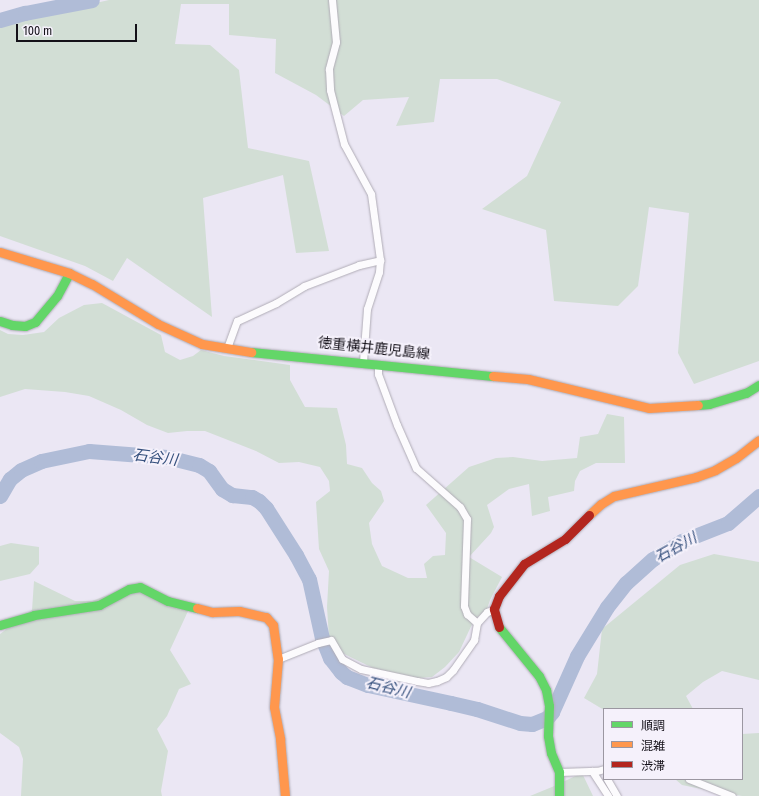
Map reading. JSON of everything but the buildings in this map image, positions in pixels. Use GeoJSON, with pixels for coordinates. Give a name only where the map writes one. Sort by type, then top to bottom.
{"type":"FeatureCollection","features":[{"type":"Feature","properties":{"kind":"street"},"geometry":{"type":"LineString","coordinates":[[332,0],[336,42],[329,69],[330,90],[344,144],[371,194],[380,260],[379,272],[368,309],[363,362]]}},
{"type":"Feature","properties":{"kind":"street","name":"徳重横井鹿児島線"},"geometry":{"type":"LineString","coordinates":[[0,252],[69,273],[92,284],[158,324],[179,335],[202,344],[227,348],[528,379],[649,408],[674,408],[709,404],[746,393],[759,385]]}},
{"type":"Feature","properties":{"kind":"street"},"geometry":{"type":"LineString","coordinates":[[227,348],[237,320],[276,303],[304,286],[359,265],[380,260]]}},
{"type":"Feature","properties":{"kind":"street"},"geometry":{"type":"LineString","coordinates":[[0,321],[12,325],[25,326],[35,322],[57,296],[69,273]]}},
{"type":"Feature","properties":{"kind":"street"},"geometry":{"type":"LineString","coordinates":[[378,364],[378,374],[397,426],[416,468],[460,507],[467,519],[464,606],[467,614],[477,623]]}},
{"type":"Feature","properties":{"kind":"street"},"geometry":{"type":"LineString","coordinates":[[278,659],[318,643],[331,640],[342,659],[361,669],[392,677],[428,683],[446,677],[453,670],[474,640],[477,623],[494,608],[499,596],[524,564],[565,539],[602,504],[614,496],[696,477],[715,470],[736,458],[759,440]]}},
{"type":"Feature","properties":{"kind":"street"},"geometry":{"type":"LineString","coordinates":[[0,625],[40,614],[99,605],[129,589],[140,587],[168,601],[212,612],[239,611],[266,616],[273,626],[278,659],[274,707],[280,739],[285,796]]}},
{"type":"Feature","properties":{"kind":"street"},"geometry":{"type":"LineString","coordinates":[[494,608],[496,618],[504,635],[539,676],[546,690],[549,706],[548,736],[551,753],[559,772],[559,796]]}},
{"type":"Feature","properties":{"kind":"street"},"geometry":{"type":"LineString","coordinates":[[592,771],[608,796]]}},
{"type":"Feature","properties":{"kind":"street"},"geometry":{"type":"LineString","coordinates":[[559,772],[603,771]]}},
{"type":"Feature","properties":{"kind":"street"},"geometry":{"type":"LineString","coordinates":[[608,780],[617,796]]}},
{"type":"Feature","properties":{"kind":"street"},"geometry":{"type":"LineString","coordinates":[[692,780],[732,796]]}},
{"type":"Feature","properties":{"kind":"shaded area"},"geometry":{"type":"Polygon","coordinates":[[[109,0],[759,0],[759,361],[694,384],[678,353],[689,213],[649,207],[638,286],[618,306],[554,301],[546,230],[482,209],[527,176],[561,102],[497,79],[440,79],[434,122],[396,126],[409,97],[363,100],[344,116],[316,95],[275,73],[276,39],[229,35],[229,4],[181,4],[175,44],[210,45],[239,70],[248,148],[309,161],[329,251],[296,253],[283,175],[203,198],[212,317],[127,258],[113,281],[85,266],[0,236],[0,25],[109,0]]]}},
{"type":"Feature","properties":{"kind":"shaded area"},"geometry":{"type":"Polygon","coordinates":[[[102,303],[161,335],[165,352],[180,360],[193,356],[201,350],[224,356],[290,365],[290,380],[305,407],[337,408],[346,445],[347,464],[362,468],[372,483],[381,491],[384,501],[369,523],[372,544],[382,566],[408,578],[427,578],[424,564],[433,556],[445,555],[446,533],[426,505],[469,467],[496,458],[513,457],[542,461],[577,458],[580,437],[598,434],[607,414],[624,417],[625,463],[596,463],[580,471],[575,481],[574,491],[548,497],[550,511],[532,516],[529,484],[509,489],[487,505],[494,527],[491,533],[469,557],[502,577],[490,600],[486,612],[475,618],[459,652],[445,667],[432,677],[418,678],[373,668],[338,651],[329,638],[327,607],[329,571],[319,549],[316,502],[330,491],[329,481],[320,467],[299,462],[279,463],[256,451],[205,431],[168,433],[147,425],[121,410],[89,396],[65,392],[25,389],[0,397],[0,330],[8,334],[23,335],[44,332],[59,318],[84,305],[102,303]]]}},
{"type":"Feature","properties":{"kind":"shaded area"},"geometry":{"type":"Polygon","coordinates":[[[11,543],[39,547],[39,564],[30,574],[0,581],[0,546],[11,543]]]}},
{"type":"Feature","properties":{"kind":"shaded area"},"geometry":{"type":"Polygon","coordinates":[[[714,554],[759,562],[759,680],[722,671],[703,682],[686,696],[692,708],[603,708],[603,709],[584,698],[597,674],[602,629],[680,565],[714,554]]]}},
{"type":"Feature","properties":{"kind":"shaded area"},"geometry":{"type":"Polygon","coordinates":[[[34,581],[75,601],[92,601],[121,590],[138,590],[189,609],[170,650],[191,684],[179,689],[167,716],[157,729],[168,751],[161,791],[162,796],[21,796],[23,759],[19,747],[0,733],[0,634],[32,610],[34,581]]]}},
{"type":"Feature","properties":{"kind":"shaded area"},"geometry":{"type":"Polygon","coordinates":[[[759,733],[759,796],[742,796],[716,792],[682,785],[676,780],[743,780],[743,734],[759,733]]]}},
{"type":"Feature","properties":{"kind":"shaded area"},"geometry":{"type":"Polygon","coordinates":[[[582,773],[593,796],[530,796],[552,787],[582,773]]]}},
{"type":"Feature","properties":{"kind":"waterway"},"geometry":{"type":"LineString","coordinates":[[0,20],[25,13],[92,0]]}},
{"type":"Feature","properties":{"kind":"waterway","name":"石谷川"},"geometry":{"type":"LineString","coordinates":[[0,496],[10,479],[21,470],[41,461],[89,451],[167,457],[199,465],[209,471],[222,489],[232,495],[252,497],[266,508],[296,555],[309,579],[322,638],[330,658],[347,677],[368,685],[477,709],[520,723],[532,724],[547,718],[552,712],[577,656],[607,607],[626,583],[653,559],[682,541],[728,523],[759,496]]}},
{"type":"Feature","properties":{"kind":"traffic: fast"},"geometry":{"type":"LineString","coordinates":[[0,321],[12,325],[25,326],[35,322],[57,296],[69,273]]}},
{"type":"Feature","properties":{"kind":"traffic: fast"},"geometry":{"type":"LineString","coordinates":[[251,352],[493,376]]}},
{"type":"Feature","properties":{"kind":"traffic: fast"},"geometry":{"type":"LineString","coordinates":[[698,405],[709,404],[746,393],[759,385]]}},
{"type":"Feature","properties":{"kind":"traffic: fast"},"geometry":{"type":"LineString","coordinates":[[0,625],[34,615],[99,605],[129,589],[140,587],[168,601],[197,608]]}},
{"type":"Feature","properties":{"kind":"traffic: fast"},"geometry":{"type":"LineString","coordinates":[[499,627],[539,676],[546,690],[549,706],[548,736],[551,753],[559,772],[559,796]]}},
{"type":"Feature","properties":{"kind":"traffic: slow"},"geometry":{"type":"LineString","coordinates":[[0,252],[69,273],[92,284],[158,324],[202,344],[251,352]]}},
{"type":"Feature","properties":{"kind":"traffic: slow"},"geometry":{"type":"LineString","coordinates":[[493,376],[528,379],[649,408],[698,405]]}},
{"type":"Feature","properties":{"kind":"traffic: slow"},"geometry":{"type":"LineString","coordinates":[[589,515],[601,504],[614,496],[696,477],[715,470],[736,458],[759,440]]}},
{"type":"Feature","properties":{"kind":"traffic: slow"},"geometry":{"type":"LineString","coordinates":[[197,608],[212,612],[239,611],[266,617],[273,625],[278,659],[274,707],[280,739],[285,796]]}},
{"type":"Feature","properties":{"kind":"traffic: jam"},"geometry":{"type":"LineString","coordinates":[[499,627],[494,609],[499,596],[524,564],[565,539],[589,515]]}}]}
